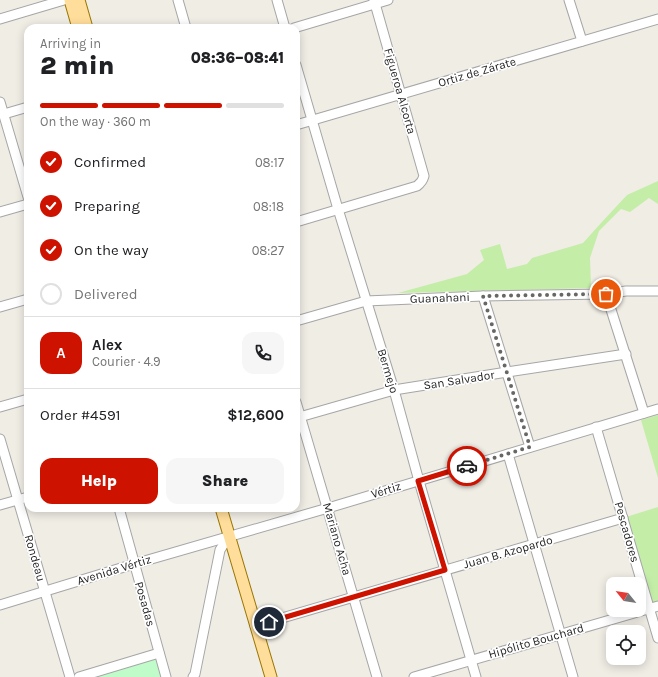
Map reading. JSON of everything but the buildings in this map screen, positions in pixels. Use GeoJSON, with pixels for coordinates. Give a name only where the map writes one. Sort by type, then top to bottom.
{"type":"FeatureCollection","features":[{"type":"Feature","properties":{"kind":"main road"},"geometry":{"type":"LineString","coordinates":[[70,0],[77,24]]}},
{"type":"Feature","properties":{"kind":"main road"},"geometry":{"type":"LineString","coordinates":[[79,0],[86,24]]}},
{"type":"Feature","properties":{"kind":"main road"},"geometry":{"type":"LineString","coordinates":[[222,512],[270,677]]}},
{"type":"Feature","properties":{"kind":"street"},"geometry":{"type":"LineString","coordinates":[[0,19],[64,0]]}},
{"type":"Feature","properties":{"kind":"street"},"geometry":{"type":"LineString","coordinates":[[178,0],[185,24]]}},
{"type":"Feature","properties":{"kind":"street"},"geometry":{"type":"LineString","coordinates":[[277,0],[284,24]]}},
{"type":"Feature","properties":{"kind":"street"},"geometry":{"type":"LineString","coordinates":[[300,26],[375,2],[388,0]]}},
{"type":"Feature","properties":{"kind":"street"},"geometry":{"type":"LineString","coordinates":[[569,0],[582,42]]}},
{"type":"Feature","properties":{"kind":"street","name":"Figueroa Alcorta"},"geometry":{"type":"LineString","coordinates":[[338,209],[417,186],[422,181],[424,176],[375,2]]}},
{"type":"Feature","properties":{"kind":"street","name":"Ortiz de Zárate"},"geometry":{"type":"LineString","coordinates":[[300,125],[658,19]]}},
{"type":"Feature","properties":{"kind":"street","name":"Bermejo"},"geometry":{"type":"LineString","coordinates":[[300,79],[338,209],[394,390],[418,481],[476,677]]}},
{"type":"Feature","properties":{"kind":"street"},"geometry":{"type":"LineString","coordinates":[[0,102],[24,183]]}},
{"type":"Feature","properties":{"kind":"street"},"geometry":{"type":"LineString","coordinates":[[4,114],[24,109]]}},
{"type":"Feature","properties":{"kind":"street"},"geometry":{"type":"LineString","coordinates":[[0,212],[24,205]]}},
{"type":"Feature","properties":{"kind":"street"},"geometry":{"type":"LineString","coordinates":[[300,221],[338,209]]}},
{"type":"Feature","properties":{"kind":"street","name":"Guanahani"},"geometry":{"type":"LineString","coordinates":[[300,320],[366,300],[606,294],[626,291],[658,291]]}},
{"type":"Feature","properties":{"kind":"street"},"geometry":{"type":"LineString","coordinates":[[606,294],[644,413]]}},
{"type":"Feature","properties":{"kind":"street"},"geometry":{"type":"LineString","coordinates":[[483,296],[508,372],[530,447]]}},
{"type":"Feature","properties":{"kind":"street"},"geometry":{"type":"LineString","coordinates":[[0,307],[24,301]]}},
{"type":"Feature","properties":{"kind":"street","name":"San Salvador"},"geometry":{"type":"LineString","coordinates":[[300,417],[394,390],[626,354]]}},
{"type":"Feature","properties":{"kind":"street"},"geometry":{"type":"LineString","coordinates":[[0,407],[24,400]]}},
{"type":"Feature","properties":{"kind":"street","name":"Vértiz"},"geometry":{"type":"LineString","coordinates":[[229,536],[328,508],[658,409]]}},
{"type":"Feature","properties":{"kind":"street","name":"Mariano Acha"},"geometry":{"type":"LineString","coordinates":[[300,424],[328,508],[377,677]]}},
{"type":"Feature","properties":{"kind":"street","name":"Pescadores"},"geometry":{"type":"LineString","coordinates":[[596,427],[623,518],[654,607],[658,638]]}},
{"type":"Feature","properties":{"kind":"street","name":"Rondeau"},"geometry":{"type":"LineString","coordinates":[[0,439],[70,677]]}},
{"type":"Feature","properties":{"kind":"street"},"geometry":{"type":"LineString","coordinates":[[508,454],[573,677]]}},
{"type":"Feature","properties":{"kind":"street"},"geometry":{"type":"LineString","coordinates":[[0,506],[24,498]]}},
{"type":"Feature","properties":{"kind":"street","name":"Posadas"},"geometry":{"type":"LineString","coordinates":[[120,512],[166,677]]}},
{"type":"Feature","properties":{"kind":"street","name":"Juan B. Azopardo"},"geometry":{"type":"LineString","coordinates":[[255,626],[623,518]]}},
{"type":"Feature","properties":{"kind":"street"},"geometry":{"type":"LineString","coordinates":[[193,677],[195,674],[220,550],[229,536]]}},
{"type":"Feature","properties":{"kind":"street","name":"Avenida Vértiz"},"geometry":{"type":"LineString","coordinates":[[0,605],[229,536]]}},
{"type":"Feature","properties":{"kind":"street","name":"Hipólito Bouchard"},"geometry":{"type":"LineString","coordinates":[[414,677],[654,607]]}},
{"type":"Feature","properties":{"kind":"street"},"geometry":{"type":"LineString","coordinates":[[79,677],[159,652]]}},
{"type":"Feature","properties":{"kind":"green space"},"geometry":{"type":"Polygon","coordinates":[[[658,181],[658,204],[649,198],[630,212],[621,209],[599,231],[590,258],[591,288],[398,293],[467,274],[484,260],[480,250],[500,244],[507,269],[527,264],[532,258],[583,243],[627,195],[658,181]]]}},
{"type":"Feature","properties":{"kind":"green space"},"geometry":{"type":"Polygon","coordinates":[[[658,415],[658,478],[641,420],[658,415]]]}},
{"type":"Feature","properties":{"kind":"green space"},"geometry":{"type":"Polygon","coordinates":[[[658,507],[658,602],[651,602],[646,585],[646,577],[644,577],[626,517],[658,507]]]}},
{"type":"Feature","properties":{"kind":"green space"},"geometry":{"type":"Polygon","coordinates":[[[155,658],[162,677],[90,677],[155,658]]]}},
{"type":"Feature","properties":{"kind":"way so far"},"geometry":{"type":"LineString","coordinates":[[467,466],[530,447],[508,372],[483,296],[606,294]]}},
{"type":"Feature","properties":{"kind":"route"},"geometry":{"type":"LineString","coordinates":[[269,622],[445,570],[418,481],[467,466]]}}]}
